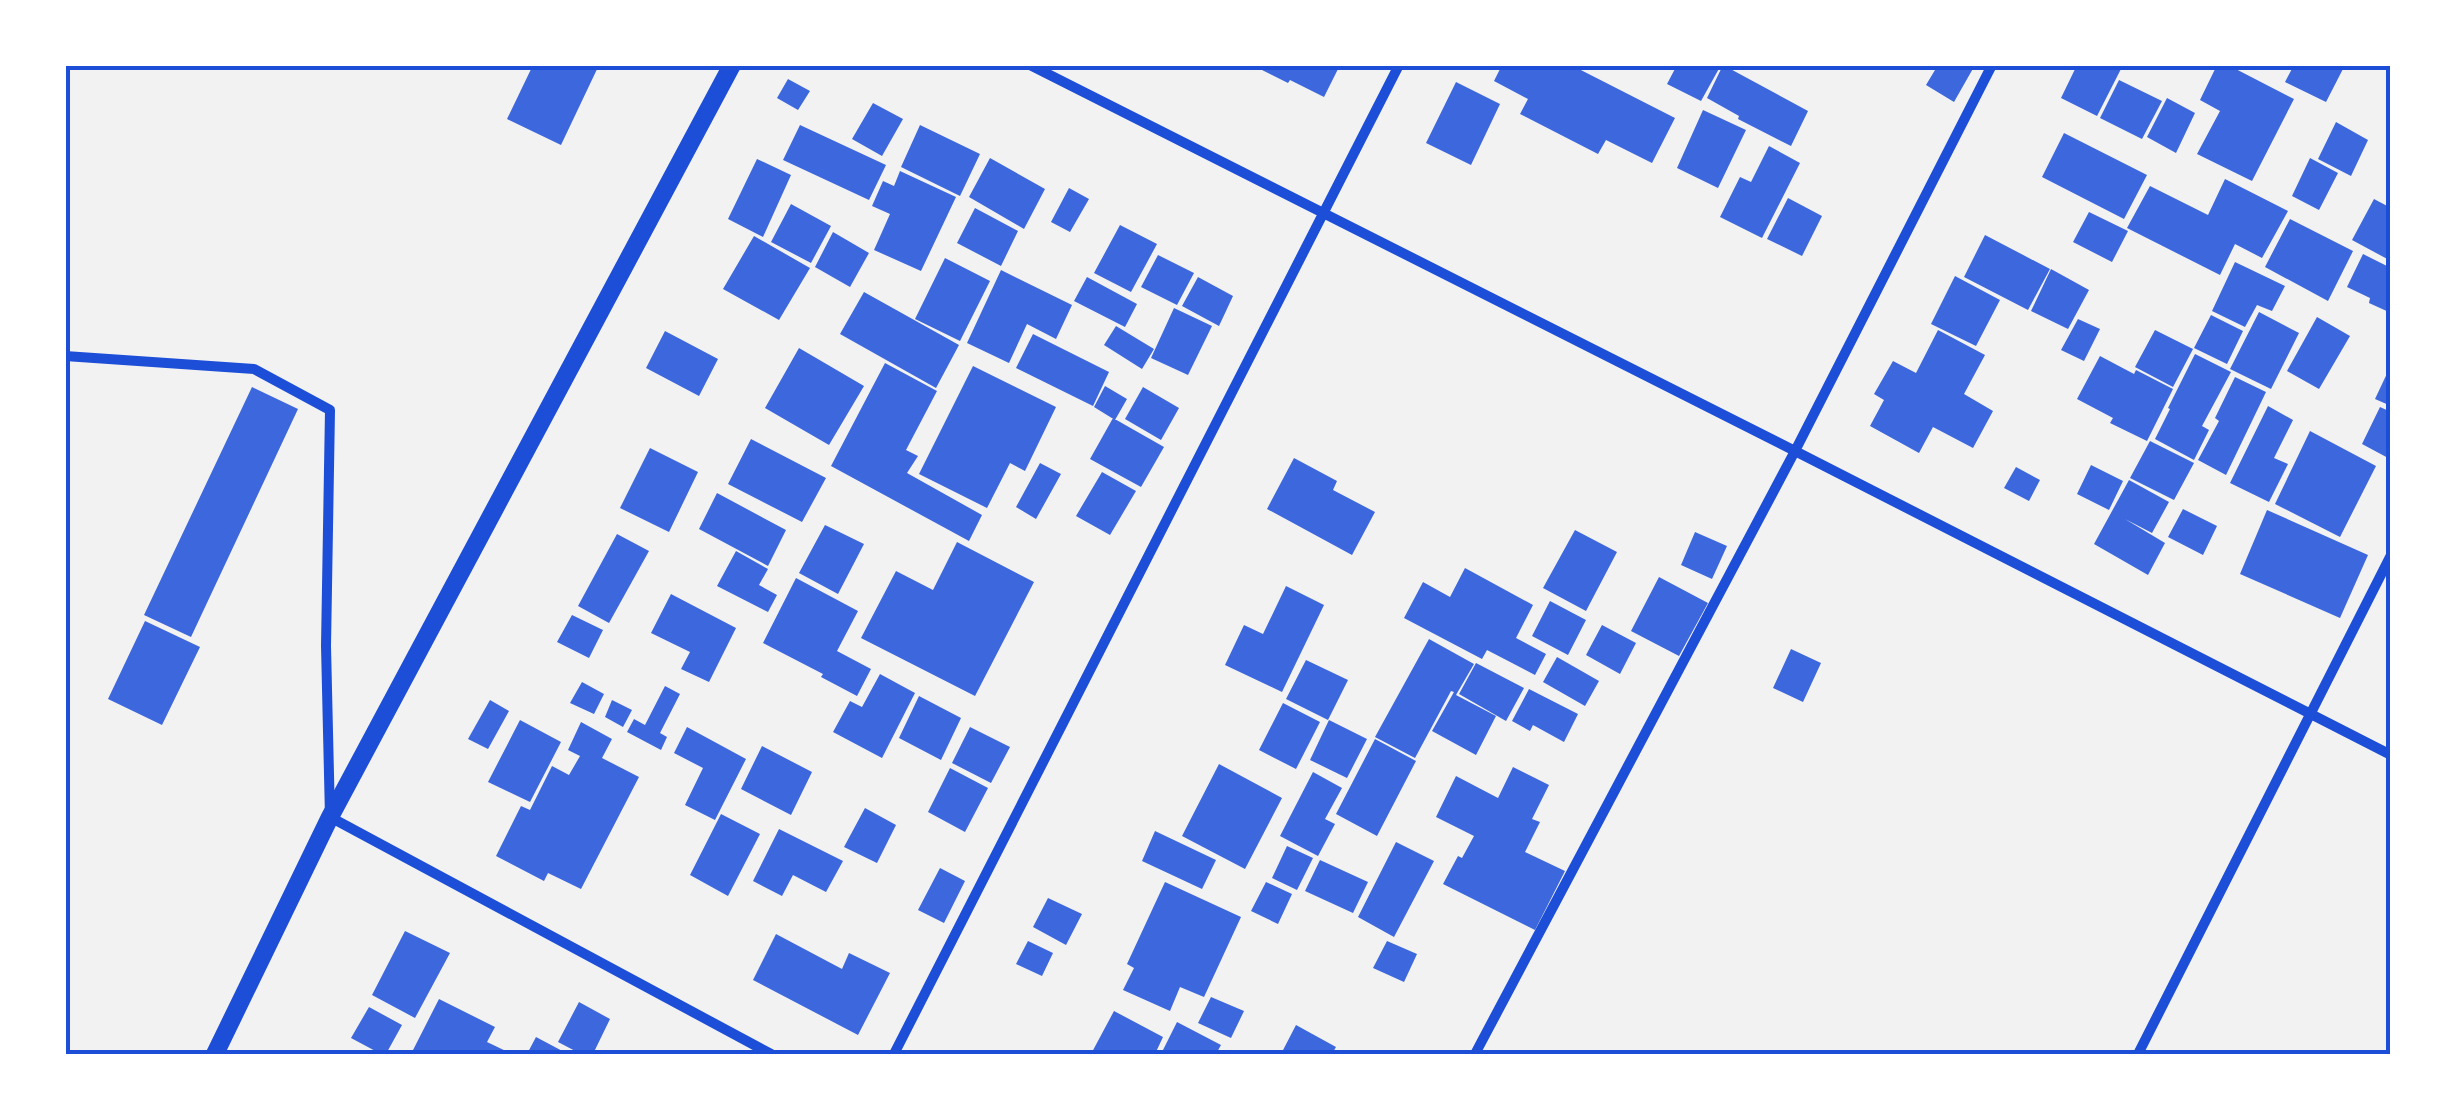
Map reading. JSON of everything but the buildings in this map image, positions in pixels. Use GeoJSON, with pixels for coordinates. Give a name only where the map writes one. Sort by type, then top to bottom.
{"type":"FeatureCollection","features":[{"type":"Feature","properties":{"kind":"street"},"geometry":{"type":"LineString","coordinates":[[215,1054],[330,817],[732,65]]}},
{"type":"Feature","properties":{"kind":"street"},"geometry":{"type":"LineString","coordinates":[[1030,65],[2391,755]]}},
{"type":"Feature","properties":{"kind":"street"},"geometry":{"type":"LineString","coordinates":[[894,1054],[1399,65]]}},
{"type":"Feature","properties":{"kind":"street"},"geometry":{"type":"LineString","coordinates":[[1475,1054],[1796,451],[1992,65]]}},
{"type":"Feature","properties":{"kind":"street"},"geometry":{"type":"LineString","coordinates":[[65,356],[254,369],[330,410],[326,646],[330,817]]}},
{"type":"Feature","properties":{"kind":"street"},"geometry":{"type":"LineString","coordinates":[[2138,1054],[2391,555]]}},
{"type":"Feature","properties":{"kind":"street"},"geometry":{"type":"LineString","coordinates":[[330,817],[772,1054]]}}]}
